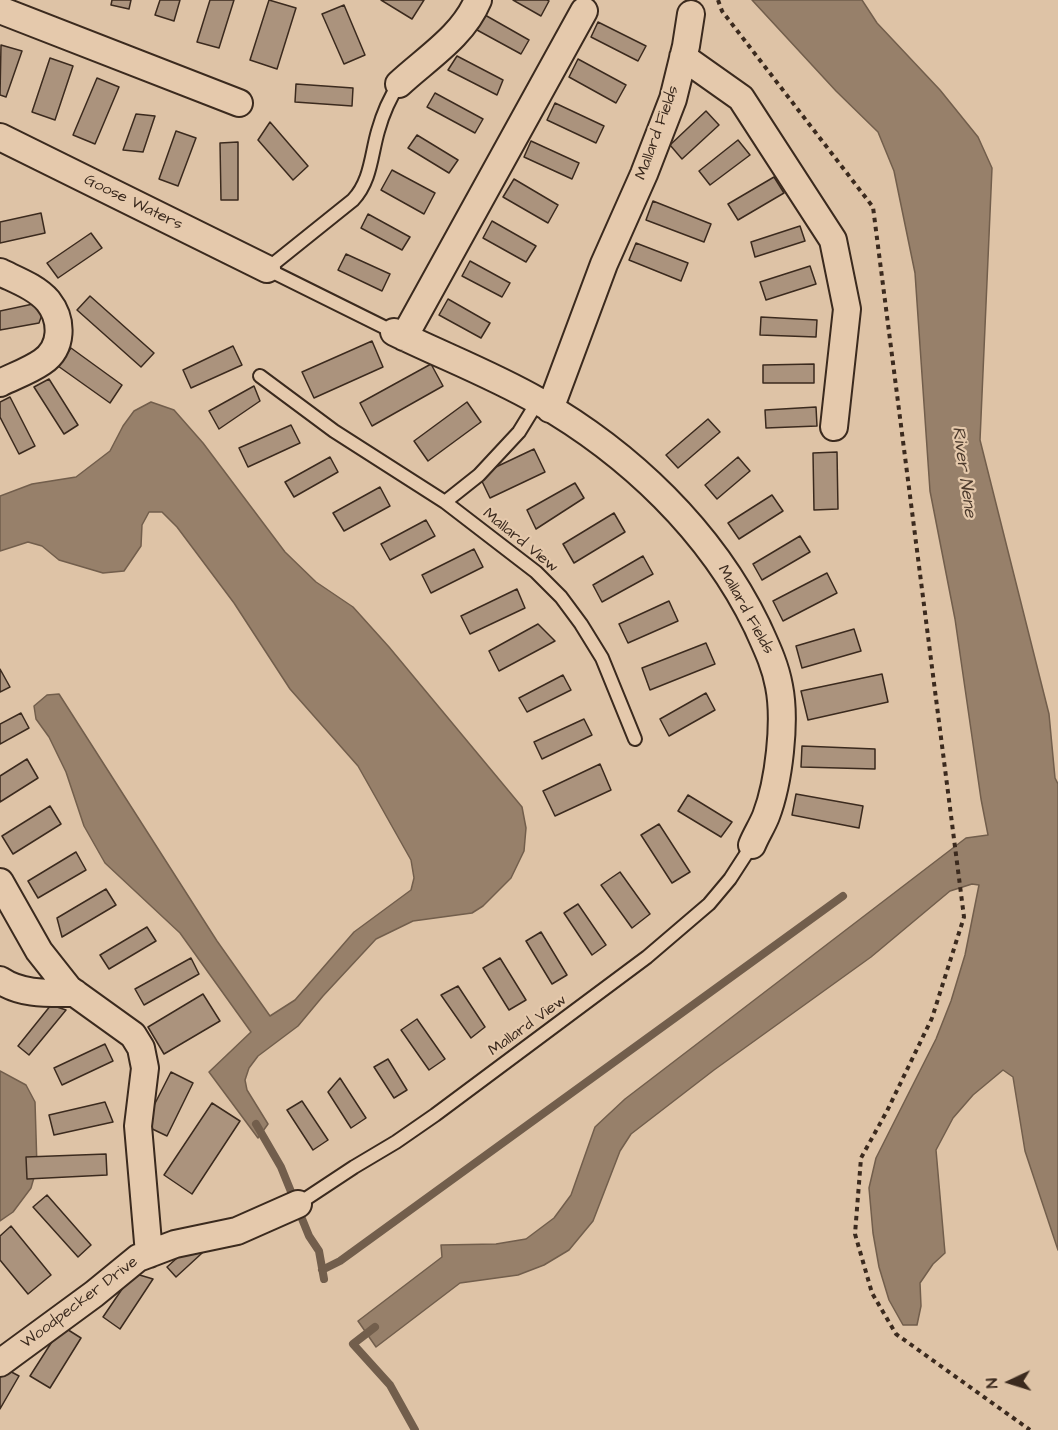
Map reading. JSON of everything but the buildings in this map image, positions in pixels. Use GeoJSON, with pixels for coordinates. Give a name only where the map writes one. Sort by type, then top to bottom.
{"type":"FeatureCollection","features":[{"type":"Feature","properties":{"kind":"street"},"geometry":{"type":"LineString","coordinates":[[399,84],[460,30],[472,15],[478,0]]}},
{"type":"Feature","properties":{"kind":"street"},"geometry":{"type":"LineString","coordinates":[[399,334],[584,6]]}},
{"type":"Feature","properties":{"kind":"street","name":"Mallard Fields"},"geometry":{"type":"LineString","coordinates":[[544,405],[644,174],[673,99],[691,7]]}},
{"type":"Feature","properties":{"kind":"street"},"geometry":{"type":"LineString","coordinates":[[0,10],[238,103]]}},
{"type":"Feature","properties":{"kind":"street"},"geometry":{"type":"LineString","coordinates":[[683,57],[741,98],[833,240],[847,309],[834,427]]}},
{"type":"Feature","properties":{"kind":"street","name":"Goose Waters"},"geometry":{"type":"LineString","coordinates":[[0,137],[267,269]]}},
{"type":"Feature","properties":{"kind":"street"},"geometry":{"type":"LineString","coordinates":[[0,272],[33,289],[47,301],[56,315],[59,335],[56,348],[43,362],[0,383]]}},
{"type":"Feature","properties":{"kind":"street","name":"Mallard Fields"},"geometry":{"type":"LineString","coordinates":[[399,334],[544,405],[597,439],[631,466],[676,510],[726,571],[752,616],[771,656],[779,687],[783,727],[775,778],[766,815],[752,845]]}},
{"type":"Feature","properties":{"kind":"street"},"geometry":{"type":"LineString","coordinates":[[0,882],[39,951],[69,989],[133,1035],[141,1048],[145,1068],[138,1126],[149,1254]]}},
{"type":"Feature","properties":{"kind":"street"},"geometry":{"type":"LineString","coordinates":[[0,980],[10,987],[22,990],[75,993]]}},
{"type":"Feature","properties":{"kind":"street","name":"Woodpecker Drive"},"geometry":{"type":"LineString","coordinates":[[0,1363],[138,1258],[175,1244],[237,1231],[298,1204]]}},
{"type":"Feature","properties":{"kind":"lane"},"geometry":{"type":"LineString","coordinates":[[399,84],[384,112],[367,180],[361,192],[267,269],[399,334]]}},
{"type":"Feature","properties":{"kind":"lane","name":"Mallard View"},"geometry":{"type":"LineString","coordinates":[[260,376],[334,431],[445,502],[536,572],[561,597],[602,658],[635,739]]}},
{"type":"Feature","properties":{"kind":"lane"},"geometry":{"type":"LineString","coordinates":[[445,502],[479,475],[544,405]]}},
{"type":"Feature","properties":{"kind":"lane","name":"Mallard View"},"geometry":{"type":"LineString","coordinates":[[298,1204],[435,1115],[647,957],[710,904],[752,845]]}},
{"type":"Feature","properties":{"kind":"path"},"geometry":{"type":"LineString","coordinates":[[718,0],[723,11],[873,207],[964,917],[932,1018],[887,1112],[861,1158],[855,1234],[872,1293],[896,1334],[1030,1430]]}},
{"type":"Feature","properties":{"kind":"water","name":"River Nene"},"geometry":{"type":"Polygon","coordinates":[[[752,0],[862,0],[877,23],[940,90],[978,137],[992,168],[980,440],[1049,714],[1055,778],[1058,784],[1058,1250],[1025,1151],[1013,1077],[1003,1070],[973,1095],[953,1118],[936,1150],[945,1253],[933,1264],[920,1283],[921,1306],[917,1325],[903,1325],[889,1300],[879,1267],[869,1188],[876,1158],[936,1039],[951,1001],[965,955],[979,885],[972,884],[950,891],[871,957],[714,1070],[631,1134],[620,1151],[593,1221],[569,1250],[544,1265],[518,1275],[460,1283],[376,1347],[358,1321],[442,1257],[441,1245],[496,1244],[526,1239],[554,1218],[571,1195],[595,1127],[625,1099],[966,838],[988,835],[955,619],[930,491],[915,273],[894,171],[878,132],[836,91],[752,0]]]}},
{"type":"Feature","properties":{"kind":"water"},"geometry":{"type":"Polygon","coordinates":[[[151,402],[174,410],[203,443],[285,552],[316,582],[353,607],[389,647],[522,807],[526,828],[524,851],[511,878],[483,906],[472,913],[413,921],[376,939],[298,1026],[258,1056],[249,1068],[245,1080],[247,1090],[268,1124],[258,1138],[209,1072],[251,1032],[180,933],[105,863],[84,826],[66,772],[49,737],[36,719],[34,706],[47,695],[59,694],[217,941],[270,1016],[295,1000],[354,932],[411,890],[414,878],[411,860],[358,766],[290,689],[234,603],[177,527],[162,512],[149,512],[142,525],[141,546],[124,571],[103,573],[59,560],[42,546],[28,542],[0,551],[0,496],[32,484],[76,477],[110,451],[134,411],[151,402]]]}},
{"type":"Feature","properties":{"kind":"water"},"geometry":{"type":"Polygon","coordinates":[[[0,1071],[26,1085],[35,1102],[37,1167],[31,1188],[13,1212],[0,1221],[0,1071]]]}},
{"type":"Feature","properties":{"kind":"waterway"},"geometry":{"type":"LineString","coordinates":[[322,1270],[340,1261],[843,896]]}},
{"type":"Feature","properties":{"kind":"waterway"},"geometry":{"type":"LineString","coordinates":[[256,1124],[281,1167],[309,1236],[319,1251],[324,1279]]}},
{"type":"Feature","properties":{"kind":"waterway"},"geometry":{"type":"LineString","coordinates":[[375,1327],[353,1344],[390,1385],[415,1430]]}}]}
